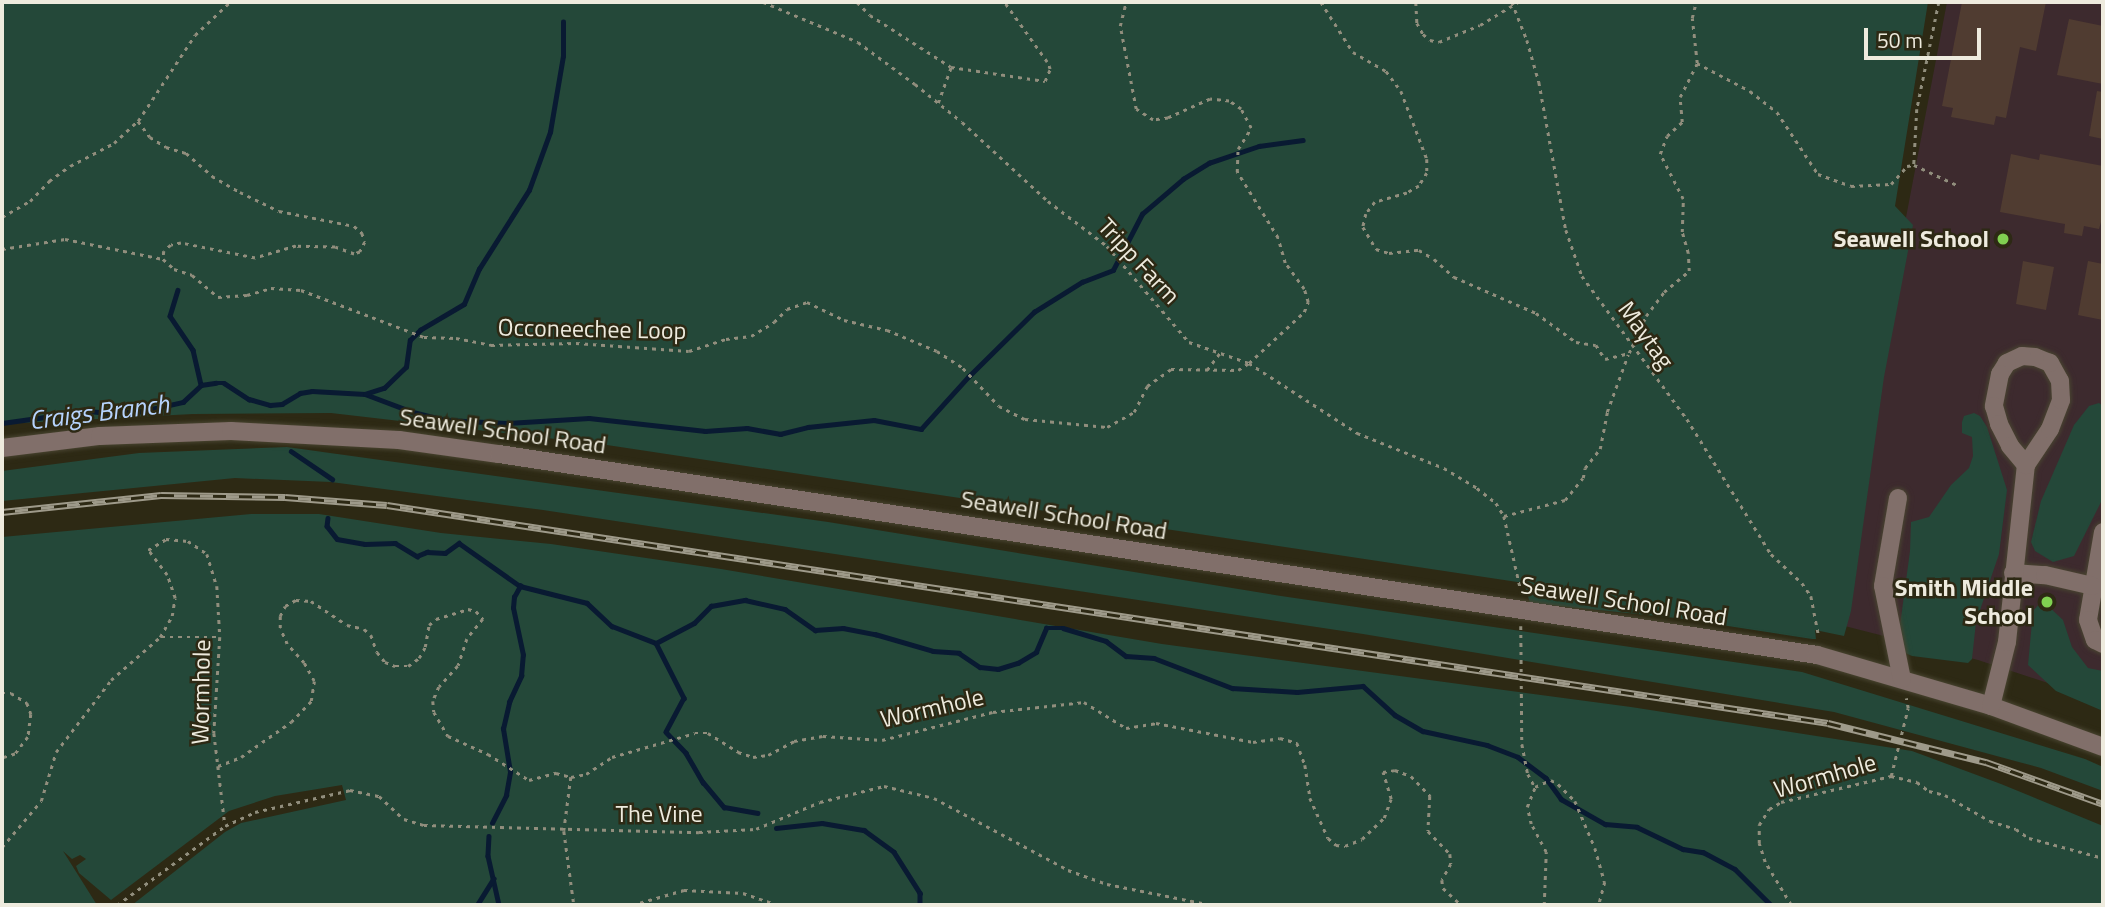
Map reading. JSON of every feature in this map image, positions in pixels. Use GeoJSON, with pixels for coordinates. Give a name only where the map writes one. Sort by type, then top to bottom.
{"type":"FeatureCollection","features":[{"type":"Feature","properties":{"kind":"street"},"geometry":{"type":"LineString","coordinates":[[1990,706],[2007,642],[2026,465],[2056,416],[2060,400],[2060,381],[2050,363],[2022,356],[2007,363],[2000,374],[1994,406],[2010,446],[2026,465]]}},
{"type":"Feature","properties":{"kind":"street","name":"Seawell School Road"},"geometry":{"type":"LineString","coordinates":[[2,448],[100,436],[231,431],[399,440],[738,489],[1817,655],[1990,706],[2103,747]]}},
{"type":"Feature","properties":{"kind":"street"},"geometry":{"type":"LineString","coordinates":[[1898,498],[1883,586],[1902,679]]}},
{"type":"Feature","properties":{"kind":"street"},"geometry":{"type":"LineString","coordinates":[[2103,532],[2088,620],[2095,640],[2103,644]]}},
{"type":"Feature","properties":{"kind":"street"},"geometry":{"type":"LineString","coordinates":[[2013,573],[2045,575],[2093,586]]}},
{"type":"Feature","properties":{"kind":"path"},"geometry":{"type":"LineString","coordinates":[[2,217],[30,201],[49,181],[70,166],[114,143],[138,121],[195,35],[230,2]]}},
{"type":"Feature","properties":{"kind":"path","name":"Tripp Farm"},"geometry":{"type":"LineString","coordinates":[[763,2],[858,42],[938,104],[1048,201],[1107,246],[1189,342],[1249,363],[1357,433],[1444,468],[1496,503],[1504,516],[1522,586],[1522,744],[1528,774],[1535,787]]}},
{"type":"Feature","properties":{"kind":"path"},"geometry":{"type":"LineString","coordinates":[[857,2],[870,15],[951,67],[1039,81],[1049,76],[1047,62],[1004,2]]}},
{"type":"Feature","properties":{"kind":"path"},"geometry":{"type":"LineString","coordinates":[[1126,2],[1120,26],[1136,109],[1153,120],[1210,99],[1229,102],[1249,119],[1248,135],[1238,149],[1237,172],[1278,238],[1285,263],[1304,289],[1308,302],[1304,313],[1249,363]]}},
{"type":"Feature","properties":{"kind":"path"},"geometry":{"type":"LineString","coordinates":[[1321,2],[1340,37],[1353,52],[1386,71],[1401,91],[1427,159],[1427,173],[1419,186],[1406,193],[1375,202],[1366,214],[1363,227],[1376,249],[1389,253],[1419,250],[1454,277],[1536,313],[1576,342],[1596,345],[1605,359],[1629,353]]}},
{"type":"Feature","properties":{"kind":"path"},"geometry":{"type":"LineString","coordinates":[[1416,2],[1417,23],[1423,34],[1439,42],[1480,25],[1515,3]]}},
{"type":"Feature","properties":{"kind":"path"},"geometry":{"type":"LineString","coordinates":[[1504,516],[1565,500],[1583,478],[1585,468],[1600,449],[1607,412],[1646,316],[1664,292],[1689,271],[1688,253],[1682,232],[1683,199],[1660,154],[1667,136],[1682,122],[1680,97],[1697,63],[1692,18],[1696,2]]}},
{"type":"Feature","properties":{"kind":"path"},"geometry":{"type":"LineString","coordinates":[[1914,165],[1917,108],[1939,2]]}},
{"type":"Feature","properties":{"kind":"path","name":"Maytag"},"geometry":{"type":"LineString","coordinates":[[1515,3],[1539,82],[1566,230],[1582,276],[1687,419],[1771,554],[1802,583],[1811,596],[1819,637],[1817,655]]}},
{"type":"Feature","properties":{"kind":"path"},"geometry":{"type":"LineString","coordinates":[[1697,63],[1750,91],[1777,112],[1818,174],[1852,186],[1891,184],[1907,166],[1914,165],[1957,185]]}},
{"type":"Feature","properties":{"kind":"path"},"geometry":{"type":"LineString","coordinates":[[938,104],[951,67]]}},
{"type":"Feature","properties":{"kind":"path"},"geometry":{"type":"LineString","coordinates":[[2,249],[65,239],[163,259],[164,251],[171,245],[181,243],[256,258],[296,246],[335,247],[354,254],[360,251],[365,242],[362,233],[354,226],[279,211],[212,176],[186,153],[166,147],[150,137],[138,121]]}},
{"type":"Feature","properties":{"kind":"path","name":"Occoneechee Loop"},"geometry":{"type":"LineString","coordinates":[[163,259],[174,269],[192,275],[218,297],[247,295],[271,288],[301,290],[424,337],[456,338],[491,345],[576,343],[689,351],[726,339],[751,336],[774,322],[787,309],[807,302],[844,320],[887,330],[937,351],[963,368],[999,406],[1025,419],[1066,425],[1107,427],[1135,412],[1147,386],[1171,369],[1238,370],[1249,363]]}},
{"type":"Feature","properties":{"kind":"path"},"geometry":{"type":"LineString","coordinates":[[1207,370],[1220,353]]}},
{"type":"Feature","properties":{"kind":"path","name":"Wormhole"},"geometry":{"type":"LineString","coordinates":[[2,848],[41,801],[56,752],[111,680],[160,637],[172,616],[175,598],[167,575],[148,550],[166,540],[188,541],[207,554],[217,586],[220,637],[214,712],[218,766],[241,757],[291,722],[311,701],[314,681],[304,663],[287,644],[280,628],[279,616],[285,606],[296,600],[311,601],[347,625],[364,629],[372,635],[377,652],[385,662],[395,666],[408,666],[419,658],[425,647],[429,625],[436,619],[459,610],[476,611],[483,619],[481,624],[467,639],[458,666],[439,687],[433,701],[434,712],[447,736],[529,780],[555,774],[586,774],[612,757],[708,733],[738,752],[753,757],[768,755],[794,741],[823,736],[882,740],[993,712],[1070,702],[1097,707],[1126,728],[1156,723],[1253,742],[1290,739],[1297,743],[1301,751],[1310,797],[1328,838],[1336,845],[1345,846],[1362,839],[1384,818],[1391,799],[1383,772],[1395,770],[1411,776],[1423,787],[1431,805],[1428,831],[1450,854],[1451,864],[1442,880],[1443,888],[1461,905]]}},
{"type":"Feature","properties":{"kind":"path"},"geometry":{"type":"LineString","coordinates":[[160,637],[220,637]]}},
{"type":"Feature","properties":{"kind":"path"},"geometry":{"type":"LineString","coordinates":[[1891,776],[1908,708],[1902,679]]}},
{"type":"Feature","properties":{"kind":"path"},"geometry":{"type":"LineString","coordinates":[[2,693],[11,693],[27,703],[31,715],[28,737],[15,754],[2,758]]}},
{"type":"Feature","properties":{"kind":"path"},"geometry":{"type":"LineString","coordinates":[[218,766],[226,826]]}},
{"type":"Feature","properties":{"kind":"path"},"geometry":{"type":"LineString","coordinates":[[571,776],[564,831],[575,905]]}},
{"type":"Feature","properties":{"kind":"path","name":"Wormhole"},"geometry":{"type":"LineString","coordinates":[[1791,905],[1765,862],[1759,843],[1759,825],[1769,809],[1782,802],[1891,776],[1902,776],[1917,782],[1929,791],[1945,795],[1990,821],[2016,829],[2029,838],[2103,858]]}},
{"type":"Feature","properties":{"kind":"path"},"geometry":{"type":"LineString","coordinates":[[1544,905],[1546,852],[1531,824],[1527,807],[1535,787],[1551,780],[1575,801],[1595,848],[1605,881],[1599,905]]}},
{"type":"Feature","properties":{"kind":"path","name":"The Vine"},"geometry":{"type":"LineString","coordinates":[[117,905],[226,826],[255,812],[350,790],[379,796],[404,819],[424,825],[564,831],[757,829],[820,802],[867,788],[904,789],[934,798],[1068,870],[1107,884],[1212,905]]}},
{"type":"Feature","properties":{"kind":"path"},"geometry":{"type":"LineString","coordinates":[[632,905],[684,890],[743,893],[778,905]]}},
{"type":"Feature","properties":{"kind":"shaded area","name":"Seawell School"},"geometry":{"type":"Polygon","coordinates":[[[1947,2],[2103,2],[2103,705],[2078,693],[1978,660],[1829,622],[1947,2]]]}},
{"type":"Feature","properties":{"kind":"green space"},"geometry":{"type":"Polygon","coordinates":[[[2,2],[1928,2],[1895,206],[1913,225],[1884,377],[1851,611],[1844,636],[1815,630],[1816,639],[1812,639],[1676,618],[1530,603],[1524,583],[607,445],[331,413],[193,414],[2,424],[2,2]]]}},
{"type":"Feature","properties":{"kind":"green space"},"geometry":{"type":"Polygon","coordinates":[[[2099,403],[2103,406],[2103,498],[2074,556],[2053,562],[2035,551],[2031,542],[2041,501],[2074,425],[2089,406],[2099,403]]]}},
{"type":"Feature","properties":{"kind":"green space"},"geometry":{"type":"Polygon","coordinates":[[[1974,413],[1980,416],[1987,427],[2007,490],[1999,554],[1976,622],[1972,659],[1968,663],[1912,656],[1901,651],[1898,640],[1910,551],[1911,522],[1929,517],[1951,485],[1969,468],[1973,456],[1972,437],[1962,433],[1962,422],[1964,416],[1974,413]]]}},
{"type":"Feature","properties":{"kind":"green space"},"geometry":{"type":"Polygon","coordinates":[[[287,447],[828,522],[1281,596],[1802,672],[2085,759],[2103,767],[2103,791],[2041,768],[1834,712],[1363,634],[543,510],[331,482],[235,478],[2,501],[2,471],[139,453],[287,447]]]}},
{"type":"Feature","properties":{"kind":"green space"},"geometry":{"type":"Polygon","coordinates":[[[251,514],[319,514],[441,533],[551,544],[721,569],[1162,644],[1631,707],[1912,751],[2103,826],[2103,905],[132,905],[225,832],[241,823],[346,800],[342,785],[275,796],[229,811],[111,900],[79,873],[76,866],[86,859],[80,855],[72,859],[63,851],[97,905],[2,905],[2,537],[251,514]]]}},
{"type":"Feature","properties":{"kind":"green space"},"geometry":{"type":"Polygon","coordinates":[[[2040,603],[2046,604],[2063,620],[2072,647],[2088,668],[2103,671],[2103,711],[2056,691],[2028,665],[2033,611],[2040,603]]]}},
{"type":"Feature","properties":{"kind":"building"},"geometry":{"type":"Polygon","coordinates":[[[1962,2],[2046,2],[2036,51],[2020,47],[2006,118],[1996,116],[1994,125],[1951,117],[1953,108],[1942,106],[1962,2]]]}},
{"type":"Feature","properties":{"kind":"building"},"geometry":{"type":"Polygon","coordinates":[[[2069,19],[2103,26],[2103,84],[2057,75],[2069,19]]]}},
{"type":"Feature","properties":{"kind":"building"},"geometry":{"type":"Polygon","coordinates":[[[2097,91],[2103,92],[2103,139],[2089,136],[2097,91]]]}},
{"type":"Feature","properties":{"kind":"building"},"geometry":{"type":"Polygon","coordinates":[[[2011,154],[2039,160],[2040,154],[2103,166],[2103,222],[2099,229],[2084,226],[2082,236],[2064,233],[2065,224],[2000,212],[2011,154]]]}},
{"type":"Feature","properties":{"kind":"building"},"geometry":{"type":"Polygon","coordinates":[[[2023,261],[2054,267],[2046,310],[2016,304],[2023,261]]]}},
{"type":"Feature","properties":{"kind":"building"},"geometry":{"type":"Polygon","coordinates":[[[2088,261],[2103,264],[2103,320],[2078,315],[2088,261]]]}},
{"type":"Feature","properties":{"kind":"waterway","name":"Craigs Branch"},"geometry":{"type":"LineString","coordinates":[[2,423],[89,411],[142,411],[183,402],[201,385],[216,383],[224,383],[249,399],[270,405],[282,404],[300,393],[312,391],[365,394],[384,388],[406,367],[410,340],[420,330],[464,304],[479,269],[529,190],[550,132],[563,56],[563,22]]}},
{"type":"Feature","properties":{"kind":"waterway"},"geometry":{"type":"LineString","coordinates":[[365,394],[413,412],[445,420],[506,423],[589,418],[705,431],[747,428],[780,434],[808,427],[874,420],[921,429],[968,377],[1034,312],[1082,282],[1113,270],[1142,214],[1183,179],[1209,163],[1259,146],[1303,140]]}},
{"type":"Feature","properties":{"kind":"waterway"},"geometry":{"type":"LineString","coordinates":[[178,290],[170,316],[193,350],[201,385]]}},
{"type":"Feature","properties":{"kind":"waterway"},"geometry":{"type":"LineString","coordinates":[[291,451],[332,479]]}},
{"type":"Feature","properties":{"kind":"waterway"},"geometry":{"type":"LineString","coordinates":[[328,518],[327,526],[337,539],[365,544],[395,543],[417,556],[427,552],[445,553],[459,543],[520,586],[587,603],[612,626],[656,643],[684,698],[666,732],[686,753],[703,782],[724,807],[757,813]]}},
{"type":"Feature","properties":{"kind":"waterway"},"geometry":{"type":"LineString","coordinates":[[492,823],[506,795],[510,772],[503,729],[509,702],[521,676],[523,655],[513,608],[514,597],[520,586]]}},
{"type":"Feature","properties":{"kind":"waterway"},"geometry":{"type":"LineString","coordinates":[[656,643],[694,623],[711,606],[745,600],[785,609],[815,630],[843,628],[875,634],[933,651],[959,653],[980,667],[998,669],[1018,663],[1036,652],[1046,628],[1063,628],[1106,641],[1126,656],[1154,658],[1232,688],[1297,692],[1363,686],[1395,715],[1423,731],[1487,745],[1518,757],[1546,778],[1561,799],[1605,824],[1637,827],[1683,849],[1703,852],[1735,869],[1771,905]]}},
{"type":"Feature","properties":{"kind":"waterway"},"geometry":{"type":"LineString","coordinates":[[776,828],[822,823],[864,830],[894,852],[920,893],[920,905]]}},
{"type":"Feature","properties":{"kind":"waterway"},"geometry":{"type":"LineString","coordinates":[[489,836],[488,856],[499,905]]}},
{"type":"Feature","properties":{"kind":"waterway"},"geometry":{"type":"LineString","coordinates":[[477,905],[493,879]]}},
{"type":"Feature","properties":{"kind":"railway"},"geometry":{"type":"LineString","coordinates":[[2,512],[161,495],[285,497],[387,505],[1828,723],[1986,762],[2103,804]]}},
{"type":"Feature","properties":{"kind":"place","name":"Seawell School"},"geometry":{"type":"Point","coordinates":[2003,239]}},
{"type":"Feature","properties":{"kind":"place","name":"Smith Middle School"},"geometry":{"type":"Point","coordinates":[2047,602]}}]}
